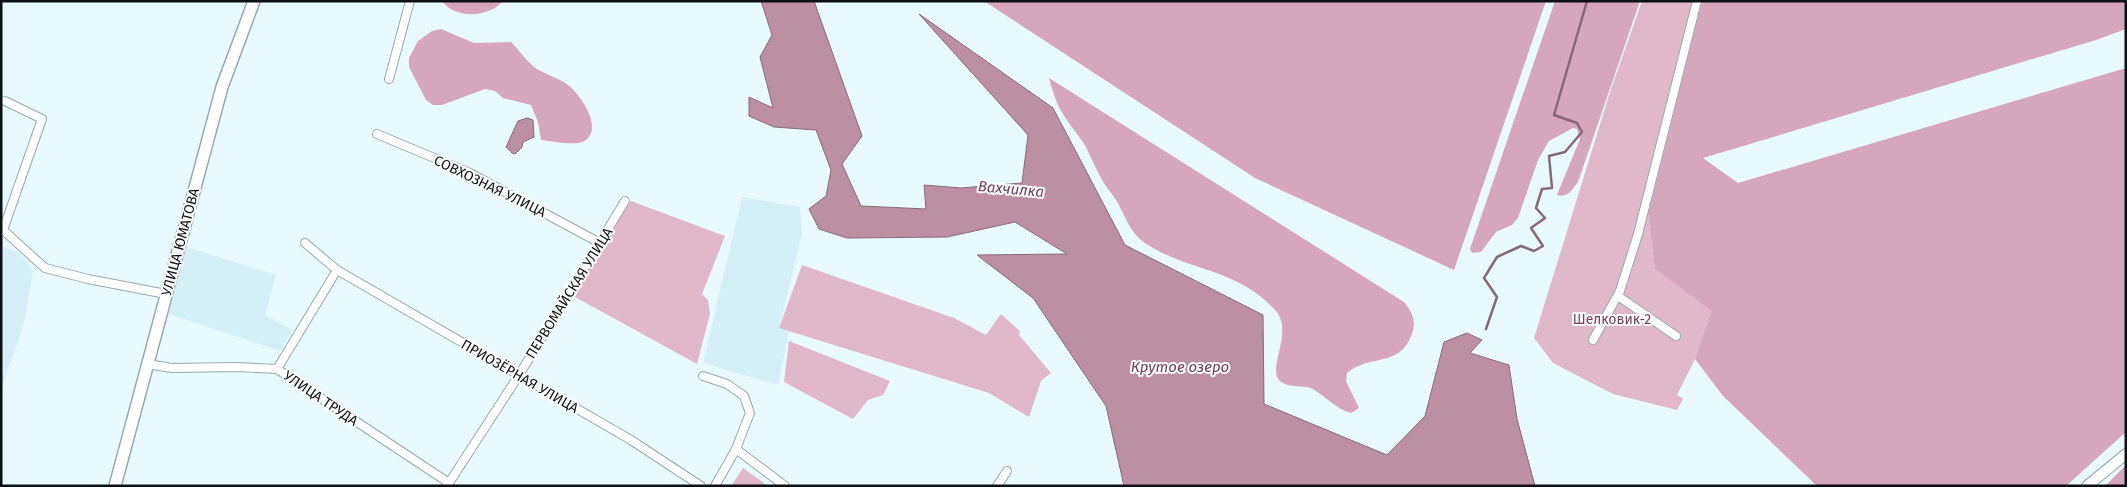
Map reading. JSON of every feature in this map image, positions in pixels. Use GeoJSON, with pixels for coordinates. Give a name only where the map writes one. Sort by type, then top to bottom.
{"type":"FeatureCollection","features":[{"type":"Feature","properties":{"kind":"main road","name":"УЛИЦА ЮМАТОВА"},"geometry":{"type":"LineString","coordinates":[[115,486],[222,87],[254,1]]}},
{"type":"Feature","properties":{"kind":"street"},"geometry":{"type":"LineString","coordinates":[[389,79],[410,1]]}},
{"type":"Feature","properties":{"kind":"street"},"geometry":{"type":"LineString","coordinates":[[1593,340],[1618,296],[1638,234],[1697,1]]}},
{"type":"Feature","properties":{"kind":"street"},"geometry":{"type":"LineString","coordinates":[[1,109],[3,100],[42,119],[2,230],[45,268],[88,279],[166,294]]}},
{"type":"Feature","properties":{"kind":"street","name":"СОВХОЗНАЯ УЛИЦА"},"geometry":{"type":"LineString","coordinates":[[377,134],[470,172],[600,242]]}},
{"type":"Feature","properties":{"kind":"street","name":"ПЕРВОМАЙСКАЯ УЛИЦА"},"geometry":{"type":"LineString","coordinates":[[448,484],[518,375],[625,201]]}},
{"type":"Feature","properties":{"kind":"street","name":"ПРИОЗЁРНАЯ УЛИЦА"},"geometry":{"type":"LineString","coordinates":[[305,243],[337,270],[631,440],[701,486]]}},
{"type":"Feature","properties":{"kind":"street"},"geometry":{"type":"LineString","coordinates":[[277,369],[337,270]]}},
{"type":"Feature","properties":{"kind":"street"},"geometry":{"type":"LineString","coordinates":[[1618,296],[1676,336]]}},
{"type":"Feature","properties":{"kind":"street","name":"УЛИЦА ТРУДА"},"geometry":{"type":"LineString","coordinates":[[147,364],[172,368],[238,367],[277,369],[448,484]]}},
{"type":"Feature","properties":{"kind":"street"},"geometry":{"type":"LineString","coordinates":[[703,376],[727,384],[744,396],[750,412],[736,449],[715,486]]}},
{"type":"Feature","properties":{"kind":"street"},"geometry":{"type":"LineString","coordinates":[[736,449],[785,486]]}},
{"type":"Feature","properties":{"kind":"street"},"geometry":{"type":"LineString","coordinates":[[2087,486],[2126,454]]}},
{"type":"Feature","properties":{"kind":"street"},"geometry":{"type":"LineString","coordinates":[[996,486],[1007,471]]}},
{"type":"Feature","properties":{"kind":"shaded area"},"geometry":{"type":"Polygon","coordinates":[[[442,1],[503,1],[489,11],[472,14],[455,11],[447,7],[442,1]]]}},
{"type":"Feature","properties":{"kind":"shaded area"},"geometry":{"type":"Polygon","coordinates":[[[984,1],[1546,1],[1454,270],[1255,178],[984,1]]]}},
{"type":"Feature","properties":{"kind":"shaded area"},"geometry":{"type":"Polygon","coordinates":[[[1555,1],[1640,1],[1578,182],[1567,194],[1557,195],[1580,139],[1577,129],[1573,128],[1549,141],[1538,160],[1518,218],[1512,225],[1496,232],[1481,252],[1472,253],[1470,249],[1555,1]]]}},
{"type":"Feature","properties":{"kind":"shaded area"},"geometry":{"type":"Polygon","coordinates":[[[1702,1],[2126,1],[2126,29],[2096,40],[1703,158],[1738,183],[2126,68],[2126,432],[2066,486],[1817,486],[1723,396],[1695,359],[1712,311],[1655,269],[1648,214],[1702,1]]]}},
{"type":"Feature","properties":{"kind":"shaded area"},"geometry":{"type":"Polygon","coordinates":[[[441,29],[474,43],[511,42],[533,66],[557,78],[573,89],[588,111],[591,119],[591,134],[586,140],[577,143],[541,140],[538,122],[531,105],[503,98],[495,91],[485,89],[442,105],[433,105],[426,100],[409,67],[409,58],[418,41],[432,31],[441,29]]]}},
{"type":"Feature","properties":{"kind":"shaded area"},"geometry":{"type":"Polygon","coordinates":[[[1049,78],[1404,302],[1411,312],[1414,323],[1408,343],[1393,356],[1366,363],[1347,373],[1346,381],[1359,408],[1351,413],[1336,406],[1313,389],[1288,385],[1280,381],[1276,368],[1282,339],[1280,319],[1275,310],[1260,296],[1229,278],[1162,252],[1145,243],[1135,234],[1103,181],[1086,147],[1060,109],[1049,78]]]}},
{"type":"Feature","properties":{"kind":"shaded area"},"geometry":{"type":"Polygon","coordinates":[[[742,197],[800,207],[802,234],[779,328],[789,331],[778,385],[703,363],[742,197]]]}},
{"type":"Feature","properties":{"kind":"shaded area"},"geometry":{"type":"Polygon","coordinates":[[[1,246],[20,253],[33,271],[24,323],[1,390],[1,246]]]}},
{"type":"Feature","properties":{"kind":"shaded area"},"geometry":{"type":"Polygon","coordinates":[[[186,247],[276,275],[265,315],[292,330],[281,351],[169,314],[186,247]]]}},
{"type":"Feature","properties":{"kind":"shaded area"},"geometry":{"type":"Polygon","coordinates":[[[2126,465],[2126,486],[2105,486],[2126,465]]]}},
{"type":"Feature","properties":{"kind":"green space","name":"Шелковик-2"},"geometry":{"type":"Polygon","coordinates":[[[1642,1],[1702,1],[1648,214],[1655,269],[1713,311],[1695,359],[1677,395],[1683,399],[1677,410],[1613,394],[1553,363],[1534,338],[1610,92],[1642,1]]]}},
{"type":"Feature","properties":{"kind":"green space"},"geometry":{"type":"Polygon","coordinates":[[[631,201],[725,236],[702,294],[708,300],[710,314],[697,364],[575,297],[600,248],[631,201]]]}},
{"type":"Feature","properties":{"kind":"green space"},"geometry":{"type":"Polygon","coordinates":[[[802,265],[954,318],[986,335],[1001,314],[1020,331],[1019,335],[1051,373],[1041,381],[1029,417],[989,393],[779,328],[802,265]]]}},
{"type":"Feature","properties":{"kind":"green space"},"geometry":{"type":"Polygon","coordinates":[[[789,341],[890,381],[883,395],[868,400],[853,419],[784,382],[789,341]]]}},
{"type":"Feature","properties":{"kind":"green space"},"geometry":{"type":"Polygon","coordinates":[[[743,468],[768,486],[731,486],[743,468]]]}},
{"type":"Feature","properties":{"kind":"water","name":"Крутое озеро"},"geometry":{"type":"Polygon","coordinates":[[[761,1],[814,1],[862,136],[842,164],[861,206],[926,209],[924,185],[961,188],[1022,183],[1028,135],[919,14],[1053,108],[1125,245],[1263,315],[1264,404],[1387,455],[1425,416],[1444,342],[1467,333],[1482,340],[1470,353],[1509,365],[1517,419],[1535,486],[1124,486],[1106,406],[1033,298],[977,255],[1067,254],[1015,222],[947,237],[847,238],[819,229],[809,209],[826,196],[831,170],[816,130],[774,127],[749,116],[749,97],[773,108],[760,57],[772,35],[761,1]]]}},
{"type":"Feature","properties":{"kind":"water"},"geometry":{"type":"Polygon","coordinates":[[[527,118],[533,120],[534,137],[523,142],[522,147],[515,154],[512,153],[506,147],[518,121],[527,118]]]}},
{"type":"Feature","properties":{"kind":"waterway"},"geometry":{"type":"LineString","coordinates":[[1486,329],[1497,297],[1484,278],[1497,257],[1521,246],[1534,251],[1543,246],[1531,228],[1545,218],[1536,208],[1542,189],[1552,188],[1549,156],[1565,152],[1582,132],[1577,123],[1554,115],[1587,1]]}},
{"type":"Feature","properties":{"kind":"water label","name":"Вахчилка"},"geometry":{"type":"Point","coordinates":[1011,189]}}]}
